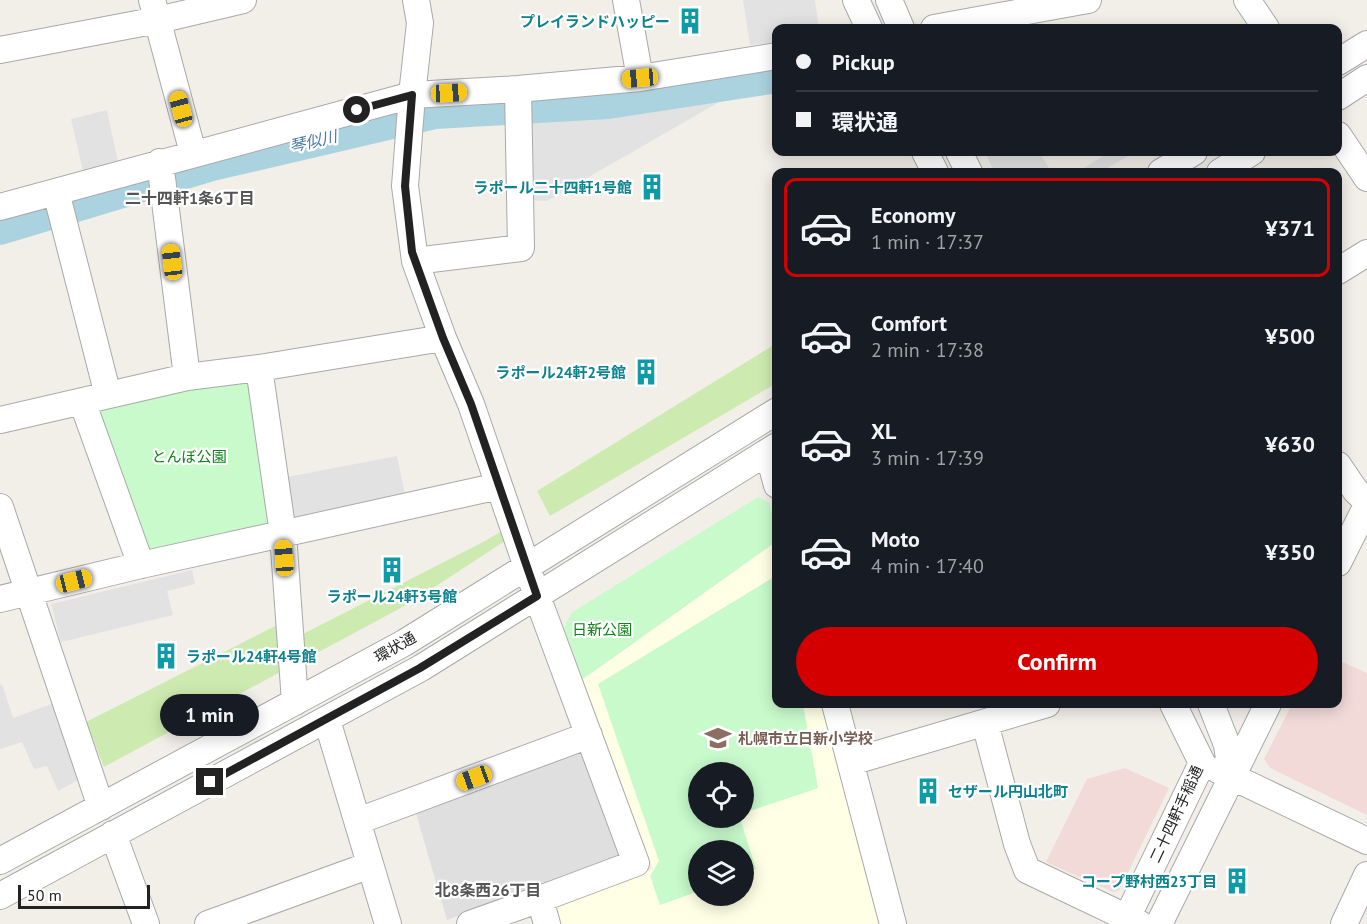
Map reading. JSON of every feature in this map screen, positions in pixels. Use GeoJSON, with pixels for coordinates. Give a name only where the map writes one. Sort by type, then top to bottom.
{"type":"FeatureCollection","features":[{"type":"Feature","properties":{"kind":"street"},"geometry":{"type":"LineString","coordinates":[[0,50],[155,10],[243,0]]}},
{"type":"Feature","properties":{"kind":"street"},"geometry":{"type":"LineString","coordinates":[[416,0],[420,24],[405,186],[415,261],[443,338],[471,404],[537,596],[636,863],[470,924]]}},
{"type":"Feature","properties":{"kind":"street"},"geometry":{"type":"LineString","coordinates":[[626,0],[640,78]]}},
{"type":"Feature","properties":{"kind":"street"},"geometry":{"type":"LineString","coordinates":[[856,0],[867,24]]}},
{"type":"Feature","properties":{"kind":"street"},"geometry":{"type":"LineString","coordinates":[[889,0],[899,24]]}},
{"type":"Feature","properties":{"kind":"street"},"geometry":{"type":"LineString","coordinates":[[956,24],[1088,0]]}},
{"type":"Feature","properties":{"kind":"street"},"geometry":{"type":"LineString","coordinates":[[1247,0],[1263,24]]}},
{"type":"Feature","properties":{"kind":"street"},"geometry":{"type":"LineString","coordinates":[[155,10],[193,153]]}},
{"type":"Feature","properties":{"kind":"street"},"geometry":{"type":"LineString","coordinates":[[1342,60],[1367,44]]}},
{"type":"Feature","properties":{"kind":"street"},"geometry":{"type":"LineString","coordinates":[[0,207],[60,205],[162,176],[193,153],[412,100],[518,102],[640,78],[772,57]]}},
{"type":"Feature","properties":{"kind":"street"},"geometry":{"type":"LineString","coordinates":[[1342,94],[1367,78]]}},
{"type":"Feature","properties":{"kind":"street"},"geometry":{"type":"LineString","coordinates":[[415,261],[521,248],[518,102]]}},
{"type":"Feature","properties":{"kind":"street"},"geometry":{"type":"LineString","coordinates":[[1342,141],[1367,178]]}},
{"type":"Feature","properties":{"kind":"street"},"geometry":{"type":"LineString","coordinates":[[1168,168],[1187,156]]}},
{"type":"Feature","properties":{"kind":"street"},"geometry":{"type":"LineString","coordinates":[[1226,168],[1246,156]]}},
{"type":"Feature","properties":{"kind":"street"},"geometry":{"type":"LineString","coordinates":[[162,176],[187,377]]}},
{"type":"Feature","properties":{"kind":"street"},"geometry":{"type":"LineString","coordinates":[[60,205],[108,395]]}},
{"type":"Feature","properties":{"kind":"street"},"geometry":{"type":"LineString","coordinates":[[1342,269],[1367,253]]}},
{"type":"Feature","properties":{"kind":"street"},"geometry":{"type":"LineString","coordinates":[[0,420],[187,377],[259,368],[443,338]]}},
{"type":"Feature","properties":{"kind":"street"},"geometry":{"type":"LineString","coordinates":[[259,368],[282,534],[295,702]]}},
{"type":"Feature","properties":{"kind":"street"},"geometry":{"type":"LineString","coordinates":[[82,401],[141,565]]}},
{"type":"Feature","properties":{"kind":"street","name":"環状通"},"geometry":{"type":"LineString","coordinates":[[0,861],[404,643],[772,414]]}},
{"type":"Feature","properties":{"kind":"street","name":"環状通"},"geometry":{"type":"LineString","coordinates":[[0,896],[420,668],[772,449]]}},
{"type":"Feature","properties":{"kind":"street"},"geometry":{"type":"LineString","coordinates":[[1342,471],[1367,504],[1342,555]]}},
{"type":"Feature","properties":{"kind":"street"},"geometry":{"type":"LineString","coordinates":[[0,599],[141,565],[499,486]]}},
{"type":"Feature","properties":{"kind":"street"},"geometry":{"type":"LineString","coordinates":[[0,507],[101,807]]}},
{"type":"Feature","properties":{"kind":"street"},"geometry":{"type":"LineString","coordinates":[[836,708],[893,924]]}},
{"type":"Feature","properties":{"kind":"street"},"geometry":{"type":"LineString","coordinates":[[851,762],[989,715],[1026,708]]}},
{"type":"Feature","properties":{"kind":"street","name":"二十四軒手稲通"},"geometry":{"type":"LineString","coordinates":[[1131,922],[1202,763],[1175,708]]}},
{"type":"Feature","properties":{"kind":"street"},"geometry":{"type":"LineString","coordinates":[[1213,708],[1227,745],[1232,777]]}},
{"type":"Feature","properties":{"kind":"street"},"geometry":{"type":"LineString","coordinates":[[1159,924],[1266,708]]}},
{"type":"Feature","properties":{"kind":"street"},"geometry":{"type":"LineString","coordinates":[[989,715],[1017,844],[1027,870],[1131,922]]}},
{"type":"Feature","properties":{"kind":"street"},"geometry":{"type":"LineString","coordinates":[[327,720],[388,924]]}},
{"type":"Feature","properties":{"kind":"street"},"geometry":{"type":"LineString","coordinates":[[358,821],[589,735]]}},
{"type":"Feature","properties":{"kind":"street"},"geometry":{"type":"LineString","coordinates":[[1202,763],[1367,841]]}},
{"type":"Feature","properties":{"kind":"street"},"geometry":{"type":"LineString","coordinates":[[112,834],[146,924]]}},
{"type":"Feature","properties":{"kind":"street"},"geometry":{"type":"LineString","coordinates":[[208,924],[370,865]]}},
{"type":"Feature","properties":{"kind":"street"},"geometry":{"type":"LineString","coordinates":[[1344,924],[1367,875]]}},
{"type":"Feature","properties":{"kind":"street"},"geometry":{"type":"LineString","coordinates":[[540,899],[547,924]]}},
{"type":"Feature","properties":{"kind":"shaded area"},"geometry":{"type":"Polygon","coordinates":[[[743,0],[815,0],[818,24],[772,24],[772,43],[750,45],[743,0]]]}},
{"type":"Feature","properties":{"kind":"shaded area"},"geometry":{"type":"Polygon","coordinates":[[[721,101],[547,201],[529,200],[529,119],[625,115],[721,101]]]}},
{"type":"Feature","properties":{"kind":"shaded area"},"geometry":{"type":"Polygon","coordinates":[[[107,110],[119,167],[84,175],[71,119],[107,110]]]}},
{"type":"Feature","properties":{"kind":"shaded area"},"geometry":{"type":"Polygon","coordinates":[[[987,156],[1042,156],[1049,168],[992,168],[987,156]]]}},
{"type":"Feature","properties":{"kind":"shaded area"},"geometry":{"type":"Polygon","coordinates":[[[1103,156],[1128,156],[1108,168],[1084,168],[1103,156]]]}},
{"type":"Feature","properties":{"kind":"shaded area"},"geometry":{"type":"Polygon","coordinates":[[[397,456],[406,499],[290,521],[282,478],[397,456]]]}},
{"type":"Feature","properties":{"kind":"shaded area","name":"札幌市立日新小学校"},"geometry":{"type":"Polygon","coordinates":[[[772,545],[772,708],[824,708],[881,924],[559,924],[553,906],[653,869],[583,679],[772,545]]]}},
{"type":"Feature","properties":{"kind":"shaded area"},"geometry":{"type":"Polygon","coordinates":[[[192,570],[195,584],[167,591],[173,615],[61,642],[51,604],[192,570]]]}},
{"type":"Feature","properties":{"kind":"shaded area"},"geometry":{"type":"Polygon","coordinates":[[[1342,662],[1367,673],[1367,815],[1270,768],[1264,759],[1290,708],[1342,708],[1342,662]]]}},
{"type":"Feature","properties":{"kind":"shaded area"},"geometry":{"type":"Polygon","coordinates":[[[2,684],[13,718],[54,703],[80,779],[58,791],[47,766],[34,769],[22,742],[0,749],[0,685],[2,684]]]}},
{"type":"Feature","properties":{"kind":"shaded area"},"geometry":{"type":"Polygon","coordinates":[[[581,749],[623,856],[447,920],[415,810],[581,749]]]}},
{"type":"Feature","properties":{"kind":"shaded area"},"geometry":{"type":"Polygon","coordinates":[[[1125,768],[1169,788],[1119,891],[1113,892],[1046,862],[1087,779],[1125,768]]]}},
{"type":"Feature","properties":{"kind":"green space"},"geometry":{"type":"Polygon","coordinates":[[[772,346],[772,386],[550,516],[537,491],[772,346]]]}},
{"type":"Feature","properties":{"kind":"green space","name":"とんぼ公園"},"geometry":{"type":"Polygon","coordinates":[[[253,375],[268,525],[148,552],[97,411],[102,404],[253,375]]]}},
{"type":"Feature","properties":{"kind":"green space","name":"日新公園"},"geometry":{"type":"Polygon","coordinates":[[[758,497],[769,503],[772,513],[772,545],[583,679],[564,628],[571,613],[758,497]]]}},
{"type":"Feature","properties":{"kind":"green space"},"geometry":{"type":"Polygon","coordinates":[[[502,531],[505,541],[410,603],[304,660],[301,635],[502,531]]]}},
{"type":"Feature","properties":{"kind":"green space"},"geometry":{"type":"Polygon","coordinates":[[[772,578],[772,708],[804,708],[818,788],[754,810],[754,762],[688,762],[688,828],[743,828],[747,840],[688,840],[688,895],[660,905],[650,876],[659,861],[598,684],[772,578]]]}},
{"type":"Feature","properties":{"kind":"green space"},"geometry":{"type":"Polygon","coordinates":[[[279,624],[284,670],[104,767],[86,722],[279,624]]]}},
{"type":"Feature","properties":{"kind":"waterway","name":"琴似川"},"geometry":{"type":"LineString","coordinates":[[0,229],[212,165],[435,113],[608,103],[772,78]]}},
{"type":"Feature","properties":{"kind":"place","name":"プレイランドハッピー"},"geometry":{"type":"Point","coordinates":[690,21]}},
{"type":"Feature","properties":{"kind":"place","name":"ラポール二十四軒1号館"},"geometry":{"type":"Point","coordinates":[652,187]}},
{"type":"Feature","properties":{"kind":"place","name":"ラポール24軒2号館"},"geometry":{"type":"Point","coordinates":[646,372]}},
{"type":"Feature","properties":{"kind":"place","name":"ラポール24軒3号館"},"geometry":{"type":"Point","coordinates":[392,570]}},
{"type":"Feature","properties":{"kind":"place","name":"ラポール24軒4号館"},"geometry":{"type":"Point","coordinates":[166,656]}},
{"type":"Feature","properties":{"kind":"place","name":"札幌市立日新小学校"},"geometry":{"type":"Point","coordinates":[718,738]}},
{"type":"Feature","properties":{"kind":"place","name":"セザール円山北町"},"geometry":{"type":"Point","coordinates":[928,791]}},
{"type":"Feature","properties":{"kind":"place","name":"コープ野村西23丁目"},"geometry":{"type":"Point","coordinates":[1237,881]}},
{"type":"Feature","properties":{"kind":"district","name":"二十四軒1条6丁目"},"geometry":{"type":"Point","coordinates":[190,198]}},
{"type":"Feature","properties":{"kind":"district","name":"北8条西26丁目"},"geometry":{"type":"Point","coordinates":[488,890]}},
{"type":"Feature","properties":{"kind":"route"},"geometry":{"type":"LineString","coordinates":[[210,782],[420,668],[537,596],[471,404],[443,338],[412,252],[405,186],[412,95],[357,110]]}}]}
